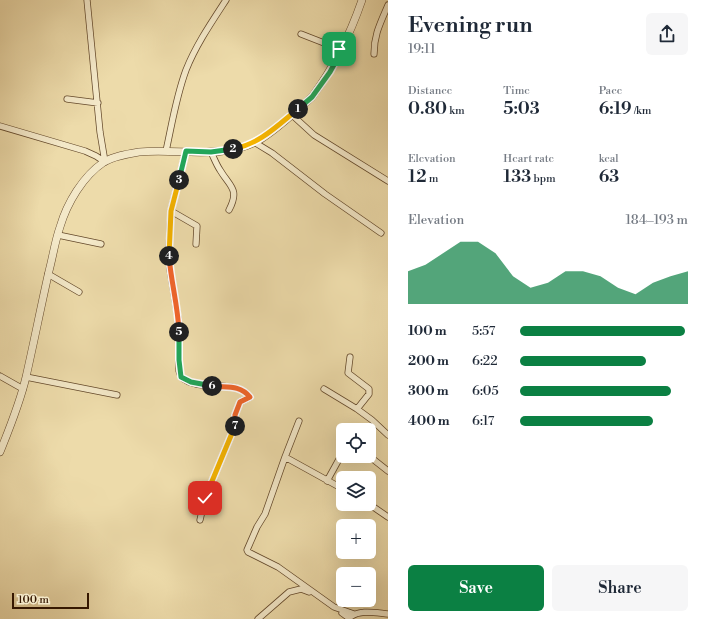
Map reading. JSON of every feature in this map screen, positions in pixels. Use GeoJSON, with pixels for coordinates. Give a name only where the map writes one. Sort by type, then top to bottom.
{"type":"FeatureCollection","features":[{"type":"Feature","properties":{"kind":"street"},"geometry":{"type":"LineString","coordinates":[[87,0],[105,162]]}},
{"type":"Feature","properties":{"kind":"street"},"geometry":{"type":"LineString","coordinates":[[166,151],[173,112],[187,70],[206,30],[226,0]]}},
{"type":"Feature","properties":{"kind":"street"},"geometry":{"type":"LineString","coordinates":[[0,452],[18,407],[26,378],[48,274],[64,215],[82,184],[105,162],[128,154],[150,151],[211,152],[238,148],[254,142],[272,131],[312,97],[330,72],[351,31],[362,0]]}},
{"type":"Feature","properties":{"kind":"street"},"geometry":{"type":"LineString","coordinates":[[374,54],[374,40],[376,32],[388,5]]}},
{"type":"Feature","properties":{"kind":"street"},"geometry":{"type":"LineString","coordinates":[[301,34],[342,50]]}},
{"type":"Feature","properties":{"kind":"street"},"geometry":{"type":"LineString","coordinates":[[67,99],[98,103]]}},
{"type":"Feature","properties":{"kind":"street"},"geometry":{"type":"LineString","coordinates":[[291,114],[314,135],[388,181]]}},
{"type":"Feature","properties":{"kind":"street"},"geometry":{"type":"LineString","coordinates":[[0,126],[85,151],[105,162]]}},
{"type":"Feature","properties":{"kind":"street"},"geometry":{"type":"LineString","coordinates":[[254,142],[272,153],[324,194],[381,233]]}},
{"type":"Feature","properties":{"kind":"street"},"geometry":{"type":"LineString","coordinates":[[186,151],[171,211],[168,248],[178,318],[181,377],[191,382],[216,387],[234,387],[240,389],[250,397],[240,402],[235,415],[235,426],[205,498],[200,520]]}},
{"type":"Feature","properties":{"kind":"street"},"geometry":{"type":"LineString","coordinates":[[211,152],[220,170],[233,187],[234,200],[229,210]]}},
{"type":"Feature","properties":{"kind":"street"},"geometry":{"type":"LineString","coordinates":[[171,211],[197,226],[196,244]]}},
{"type":"Feature","properties":{"kind":"street"},"geometry":{"type":"LineString","coordinates":[[58,235],[101,244]]}},
{"type":"Feature","properties":{"kind":"street"},"geometry":{"type":"LineString","coordinates":[[48,274],[79,292]]}},
{"type":"Feature","properties":{"kind":"street"},"geometry":{"type":"LineString","coordinates":[[350,357],[348,373],[369,389],[368,394],[357,409]]}},
{"type":"Feature","properties":{"kind":"street"},"geometry":{"type":"LineString","coordinates":[[0,376],[23,389]]}},
{"type":"Feature","properties":{"kind":"street"},"geometry":{"type":"LineString","coordinates":[[26,378],[117,395]]}},
{"type":"Feature","properties":{"kind":"street"},"geometry":{"type":"LineString","coordinates":[[324,389],[357,409],[372,420],[388,435]]}},
{"type":"Feature","properties":{"kind":"street"},"geometry":{"type":"LineString","coordinates":[[299,421],[265,514],[257,527],[247,550],[248,552],[278,567],[334,607],[354,614],[388,614]]}},
{"type":"Feature","properties":{"kind":"street"},"geometry":{"type":"LineString","coordinates":[[285,457],[336,486]]}},
{"type":"Feature","properties":{"kind":"street"},"geometry":{"type":"LineString","coordinates":[[376,462],[388,471]]}},
{"type":"Feature","properties":{"kind":"street"},"geometry":{"type":"LineString","coordinates":[[327,481],[337,463]]}},
{"type":"Feature","properties":{"kind":"street"},"geometry":{"type":"LineString","coordinates":[[376,509],[388,517]]}},
{"type":"Feature","properties":{"kind":"street"},"geometry":{"type":"LineString","coordinates":[[258,619],[289,592],[300,589],[311,592],[349,618],[354,614]]}},
{"type":"Feature","properties":{"kind":"route"},"geometry":{"type":"LineString","coordinates":[[205,498],[235,426],[235,415],[240,402],[250,397],[240,389],[234,387],[216,387],[184,380],[179,371],[178,318],[168,248],[171,211],[186,151],[225,151],[246,146],[261,139],[312,97],[330,72],[342,50],[339,49]]}}]}
